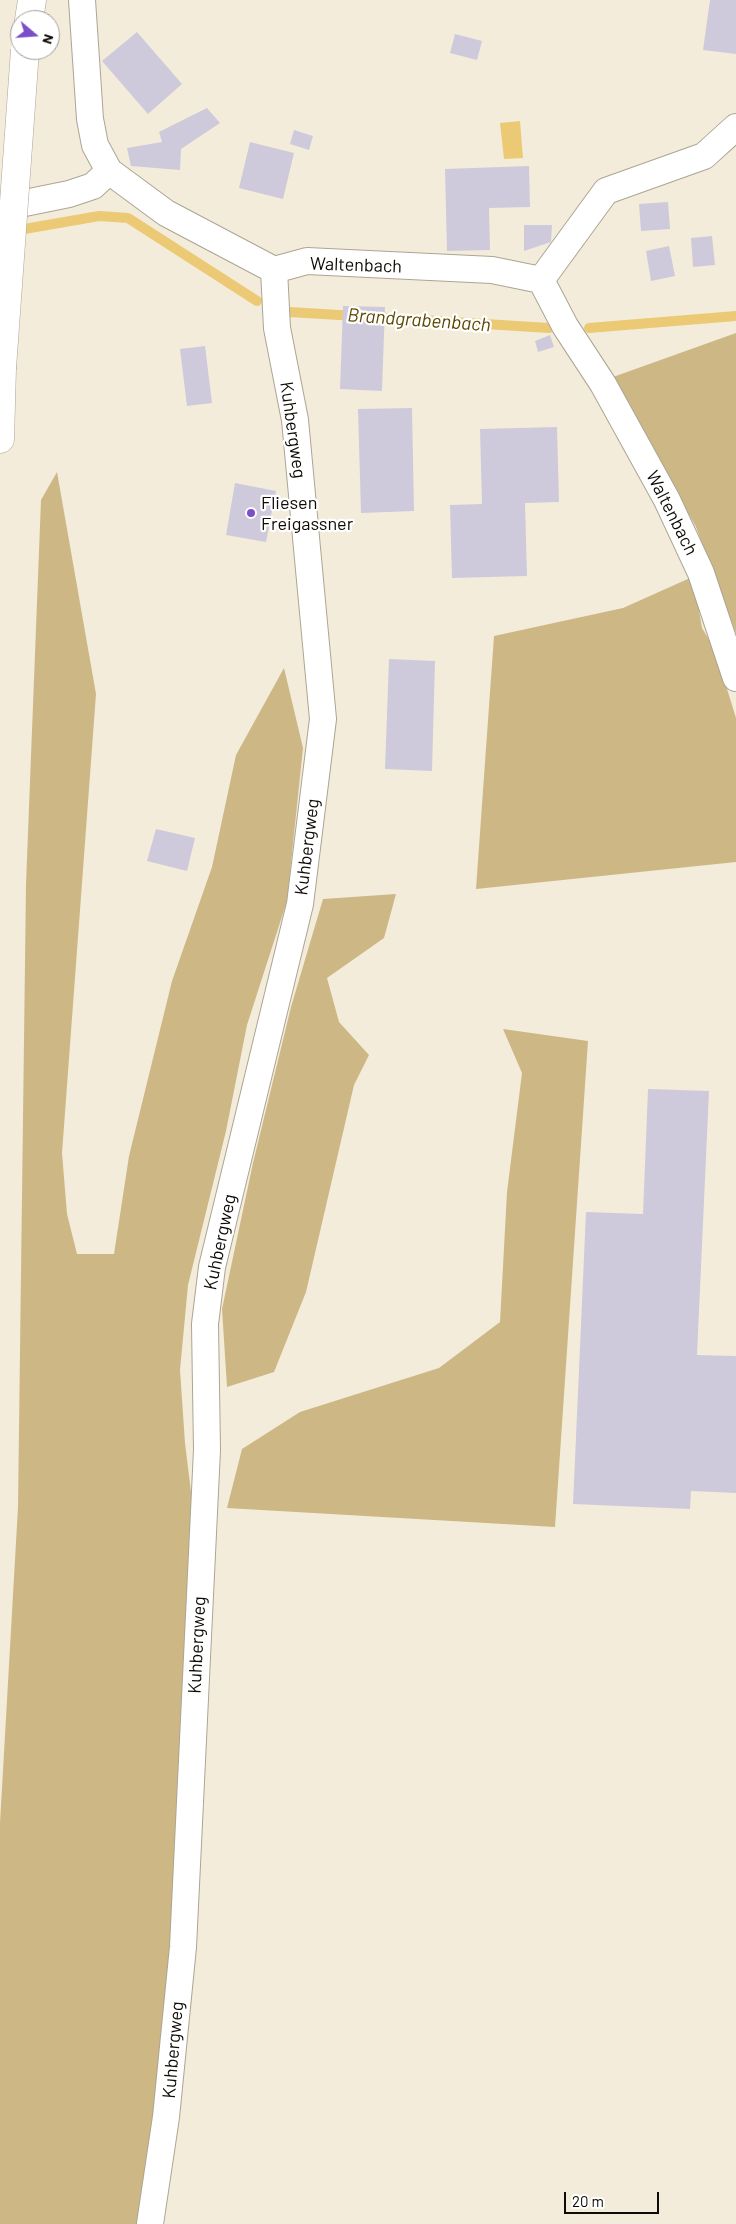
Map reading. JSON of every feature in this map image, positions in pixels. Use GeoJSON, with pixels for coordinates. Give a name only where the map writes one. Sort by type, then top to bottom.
{"type":"FeatureCollection","features":[{"type":"Feature","properties":{"kind":"highway"},"geometry":{"type":"LineString","coordinates":[[0,439],[2,368],[24,60]]}},
{"type":"Feature","properties":{"kind":"street"},"geometry":{"type":"LineString","coordinates":[[82,0],[90,119],[95,145],[109,171],[166,213],[274,270]]}},
{"type":"Feature","properties":{"kind":"street"},"geometry":{"type":"LineString","coordinates":[[541,280],[606,191],[704,156],[736,128]]}},
{"type":"Feature","properties":{"kind":"street"},"geometry":{"type":"LineString","coordinates":[[0,208],[69,194],[93,186],[109,171]]}},
{"type":"Feature","properties":{"kind":"street","name":"Waltenbach"},"geometry":{"type":"LineString","coordinates":[[274,270],[307,261],[492,270],[541,280],[565,326],[603,384],[667,500],[701,573],[736,678]]}},
{"type":"Feature","properties":{"kind":"street","name":"Kuhbergweg"},"geometry":{"type":"LineString","coordinates":[[150,2224],[166,2117],[182,1947],[207,1450],[204,1324],[212,1267],[300,904],[323,720],[295,420],[277,328],[274,270]]}},
{"type":"Feature","properties":{"kind":"shaded area"},"geometry":{"type":"Polygon","coordinates":[[[520,121],[523,158],[504,159],[500,123],[520,121]]]}},
{"type":"Feature","properties":{"kind":"shaded area"},"geometry":{"type":"Polygon","coordinates":[[[736,333],[736,633],[696,527],[613,377],[736,333]]]}},
{"type":"Feature","properties":{"kind":"shaded area"},"geometry":{"type":"Polygon","coordinates":[[[57,472],[96,694],[62,1153],[67,1214],[77,1254],[114,1254],[129,1156],[172,981],[212,867],[236,755],[284,668],[303,748],[287,901],[247,1025],[226,1131],[188,1285],[180,1370],[185,1443],[192,1500],[171,1944],[155,2114],[138,2224],[0,2224],[0,1823],[18,1507],[26,884],[41,500],[57,472]]]}},
{"type":"Feature","properties":{"kind":"shaded area"},"geometry":{"type":"Polygon","coordinates":[[[690,578],[696,593],[702,628],[715,650],[736,718],[736,862],[476,889],[494,636],[623,608],[690,578]]]}},
{"type":"Feature","properties":{"kind":"shaded area"},"geometry":{"type":"Polygon","coordinates":[[[396,894],[384,938],[327,978],[339,1022],[369,1055],[354,1085],[306,1292],[274,1372],[227,1387],[222,1309],[253,1163],[291,1007],[323,899],[396,894]]]}},
{"type":"Feature","properties":{"kind":"shaded area"},"geometry":{"type":"Polygon","coordinates":[[[503,1029],[588,1041],[555,1527],[227,1508],[242,1449],[300,1412],[439,1368],[500,1322],[507,1192],[522,1073],[503,1029]]]}},
{"type":"Feature","properties":{"kind":"building"},"geometry":{"type":"Polygon","coordinates":[[[710,0],[736,0],[736,54],[703,50],[710,0]]]}},
{"type":"Feature","properties":{"kind":"building"},"geometry":{"type":"Polygon","coordinates":[[[137,32],[182,84],[148,114],[102,61],[137,32]]]}},
{"type":"Feature","properties":{"kind":"building"},"geometry":{"type":"Polygon","coordinates":[[[455,34],[482,41],[477,60],[450,53],[455,34]]]}},
{"type":"Feature","properties":{"kind":"building"},"geometry":{"type":"Polygon","coordinates":[[[207,108],[220,123],[181,149],[180,170],[131,166],[127,148],[162,142],[159,132],[207,108]]]}},
{"type":"Feature","properties":{"kind":"building"},"geometry":{"type":"Polygon","coordinates":[[[294,130],[313,136],[309,150],[290,144],[294,130]]]}},
{"type":"Feature","properties":{"kind":"building"},"geometry":{"type":"Polygon","coordinates":[[[250,142],[294,153],[283,199],[239,188],[250,142]]]}},
{"type":"Feature","properties":{"kind":"building"},"geometry":{"type":"Polygon","coordinates":[[[529,166],[530,207],[489,208],[490,250],[447,251],[445,169],[529,166]]]}},
{"type":"Feature","properties":{"kind":"building"},"geometry":{"type":"Polygon","coordinates":[[[668,202],[670,229],[641,231],[639,204],[668,202]]]}},
{"type":"Feature","properties":{"kind":"building"},"geometry":{"type":"Polygon","coordinates":[[[524,225],[552,225],[551,242],[524,251],[524,225]]]}},
{"type":"Feature","properties":{"kind":"building"},"geometry":{"type":"Polygon","coordinates":[[[712,236],[715,265],[693,267],[691,238],[712,236]]]}},
{"type":"Feature","properties":{"kind":"building"},"geometry":{"type":"Polygon","coordinates":[[[669,246],[675,276],[651,281],[646,251],[669,246]]]}},
{"type":"Feature","properties":{"kind":"building"},"geometry":{"type":"Polygon","coordinates":[[[343,306],[385,307],[382,391],[340,389],[343,306]]]}},
{"type":"Feature","properties":{"kind":"building"},"geometry":{"type":"Polygon","coordinates":[[[550,335],[554,347],[538,352],[535,341],[550,335]]]}},
{"type":"Feature","properties":{"kind":"building"},"geometry":{"type":"Polygon","coordinates":[[[205,346],[212,403],[187,406],[180,349],[205,346]]]}},
{"type":"Feature","properties":{"kind":"building"},"geometry":{"type":"Polygon","coordinates":[[[412,408],[414,511],[361,513],[358,409],[412,408]]]}},
{"type":"Feature","properties":{"kind":"building"},"geometry":{"type":"Polygon","coordinates":[[[557,427],[559,502],[525,503],[527,576],[452,578],[450,505],[482,504],[480,429],[557,427]]]}},
{"type":"Feature","properties":{"kind":"building","name":"Fliesen Freigassner"},"geometry":{"type":"Polygon","coordinates":[[[235,483],[276,491],[266,542],[226,535],[235,483]]]}},
{"type":"Feature","properties":{"kind":"building"},"geometry":{"type":"Polygon","coordinates":[[[389,659],[435,661],[432,771],[385,769],[389,659]]]}},
{"type":"Feature","properties":{"kind":"building"},"geometry":{"type":"Polygon","coordinates":[[[156,829],[195,838],[187,871],[147,861],[156,829]]]}},
{"type":"Feature","properties":{"kind":"building"},"geometry":{"type":"Polygon","coordinates":[[[648,1089],[709,1091],[697,1355],[736,1356],[736,1493],[691,1491],[690,1509],[573,1504],[586,1212],[643,1214],[648,1089]]]}},
{"type":"Feature","properties":{"kind":"waterway","name":"Brandgrabenbach"},"geometry":{"type":"LineString","coordinates":[[13,231],[99,216],[128,218],[257,301]]}},
{"type":"Feature","properties":{"kind":"waterway","name":"Brandgrabenbach"},"geometry":{"type":"LineString","coordinates":[[289,312],[356,316]]}},
{"type":"Feature","properties":{"kind":"waterway","name":"Brandgrabenbach"},"geometry":{"type":"LineString","coordinates":[[589,328],[736,316]]}},
{"type":"Feature","properties":{"kind":"waterway","name":"Brandgrabenbach"},"geometry":{"type":"LineString","coordinates":[[373,317],[549,328]]}},
{"type":"Feature","properties":{"kind":"place","name":"Fliesen Freigassner"},"geometry":{"type":"Point","coordinates":[251,513]}}]}
